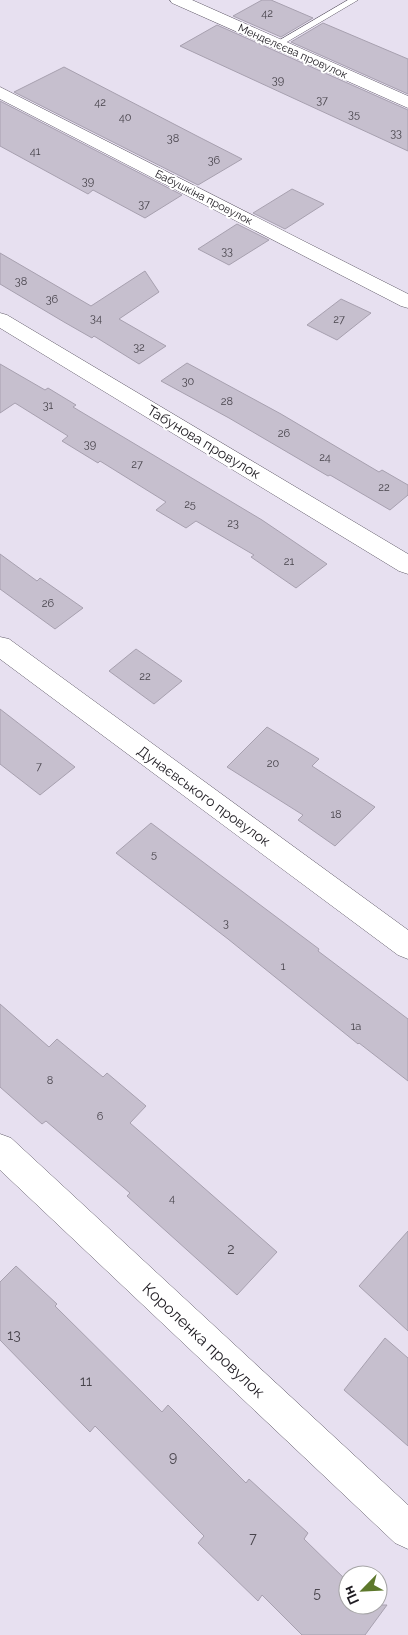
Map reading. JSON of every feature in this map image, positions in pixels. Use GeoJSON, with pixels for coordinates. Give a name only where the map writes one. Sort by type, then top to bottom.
{"type":"FeatureCollection","features":[{"type":"Feature","properties":{"kind":"street","name":"Менделєєва провулок"},"geometry":{"type":"LineString","coordinates":[[178,0],[408,102]]}},
{"type":"Feature","properties":{"kind":"street","name":"Бабушкіна провулок"},"geometry":{"type":"LineString","coordinates":[[0,92],[408,302]]}},
{"type":"Feature","properties":{"kind":"street","name":"Табунова провулок"},"geometry":{"type":"LineString","coordinates":[[0,319],[408,565]]}},
{"type":"Feature","properties":{"kind":"street","name":"Дунаєвського провулок"},"geometry":{"type":"LineString","coordinates":[[0,646],[408,946]]}},
{"type":"Feature","properties":{"kind":"street","name":"Короленка провулок"},"geometry":{"type":"LineString","coordinates":[[0,1149],[408,1530]]}},
{"type":"Feature","properties":{"kind":"lane"},"geometry":{"type":"LineString","coordinates":[[276,44],[354,0]]}},
{"type":"Feature","properties":{"kind":"building"},"geometry":{"type":"Polygon","coordinates":[[[262,0],[271,0],[313,18],[281,37],[233,16],[262,0]]]}},
{"type":"Feature","properties":{"kind":"building"},"geometry":{"type":"Polygon","coordinates":[[[323,23],[408,59],[408,94],[291,42],[323,23]]]}},
{"type":"Feature","properties":{"kind":"building"},"geometry":{"type":"Polygon","coordinates":[[[217,25],[408,110],[408,151],[180,46],[217,25]]]}},
{"type":"Feature","properties":{"kind":"building"},"geometry":{"type":"Polygon","coordinates":[[[64,67],[242,159],[198,185],[14,92],[64,67]]]}},
{"type":"Feature","properties":{"kind":"building"},"geometry":{"type":"Polygon","coordinates":[[[0,101],[182,195],[145,218],[93,190],[88,194],[0,146],[0,101]]]}},
{"type":"Feature","properties":{"kind":"building"},"geometry":{"type":"Polygon","coordinates":[[[292,189],[324,204],[285,229],[253,213],[292,189]]]}},
{"type":"Feature","properties":{"kind":"building"},"geometry":{"type":"Polygon","coordinates":[[[237,224],[269,240],[229,265],[198,249],[237,224]]]}},
{"type":"Feature","properties":{"kind":"building"},"geometry":{"type":"Polygon","coordinates":[[[0,253],[91,306],[145,271],[159,292],[119,319],[166,346],[139,364],[94,336],[92,338],[0,284],[0,253]]]}},
{"type":"Feature","properties":{"kind":"building"},"geometry":{"type":"Polygon","coordinates":[[[341,299],[371,313],[337,340],[307,325],[341,299]]]}},
{"type":"Feature","properties":{"kind":"building"},"geometry":{"type":"Polygon","coordinates":[[[187,363],[281,414],[379,472],[382,470],[408,485],[408,495],[390,510],[161,381],[187,363]]]}},
{"type":"Feature","properties":{"kind":"building"},"geometry":{"type":"Polygon","coordinates":[[[0,364],[45,390],[48,388],[76,405],[73,407],[262,520],[327,564],[296,588],[251,557],[254,555],[196,521],[186,528],[156,510],[166,502],[100,461],[98,463],[62,441],[68,436],[15,403],[0,413],[0,364]]]}},
{"type":"Feature","properties":{"kind":"building"},"geometry":{"type":"Polygon","coordinates":[[[0,554],[37,581],[40,578],[83,608],[55,629],[0,589],[0,554]]]}},
{"type":"Feature","properties":{"kind":"building"},"geometry":{"type":"Polygon","coordinates":[[[136,649],[182,681],[154,704],[109,671],[136,649]]]}},
{"type":"Feature","properties":{"kind":"building"},"geometry":{"type":"Polygon","coordinates":[[[0,709],[75,767],[40,795],[0,764],[0,709]]]}},
{"type":"Feature","properties":{"kind":"building"},"geometry":{"type":"Polygon","coordinates":[[[267,727],[319,759],[312,766],[375,807],[335,846],[298,820],[303,815],[227,767],[267,727]]]}},
{"type":"Feature","properties":{"kind":"building"},"geometry":{"type":"Polygon","coordinates":[[[151,823],[319,949],[318,951],[408,1019],[408,1081],[358,1044],[228,939],[116,853],[151,823]]]}},
{"type":"Feature","properties":{"kind":"building"},"geometry":{"type":"Polygon","coordinates":[[[0,1004],[49,1047],[57,1039],[103,1077],[107,1073],[146,1106],[130,1123],[277,1252],[237,1295],[127,1196],[130,1193],[46,1121],[42,1124],[0,1087],[0,1004]]]}},
{"type":"Feature","properties":{"kind":"building"},"geometry":{"type":"Polygon","coordinates":[[[408,1231],[408,1331],[359,1286],[408,1231]]]}},
{"type":"Feature","properties":{"kind":"building"},"geometry":{"type":"Polygon","coordinates":[[[16,1266],[57,1304],[55,1306],[162,1412],[168,1405],[246,1483],[249,1479],[308,1533],[304,1539],[338,1572],[338,1615],[380,1615],[365,1635],[302,1635],[262,1595],[258,1601],[198,1543],[204,1536],[95,1426],[90,1432],[0,1340],[0,1282],[16,1266]]]}},
{"type":"Feature","properties":{"kind":"building"},"geometry":{"type":"Polygon","coordinates":[[[385,1338],[408,1358],[408,1446],[344,1390],[385,1338]]]}}]}
